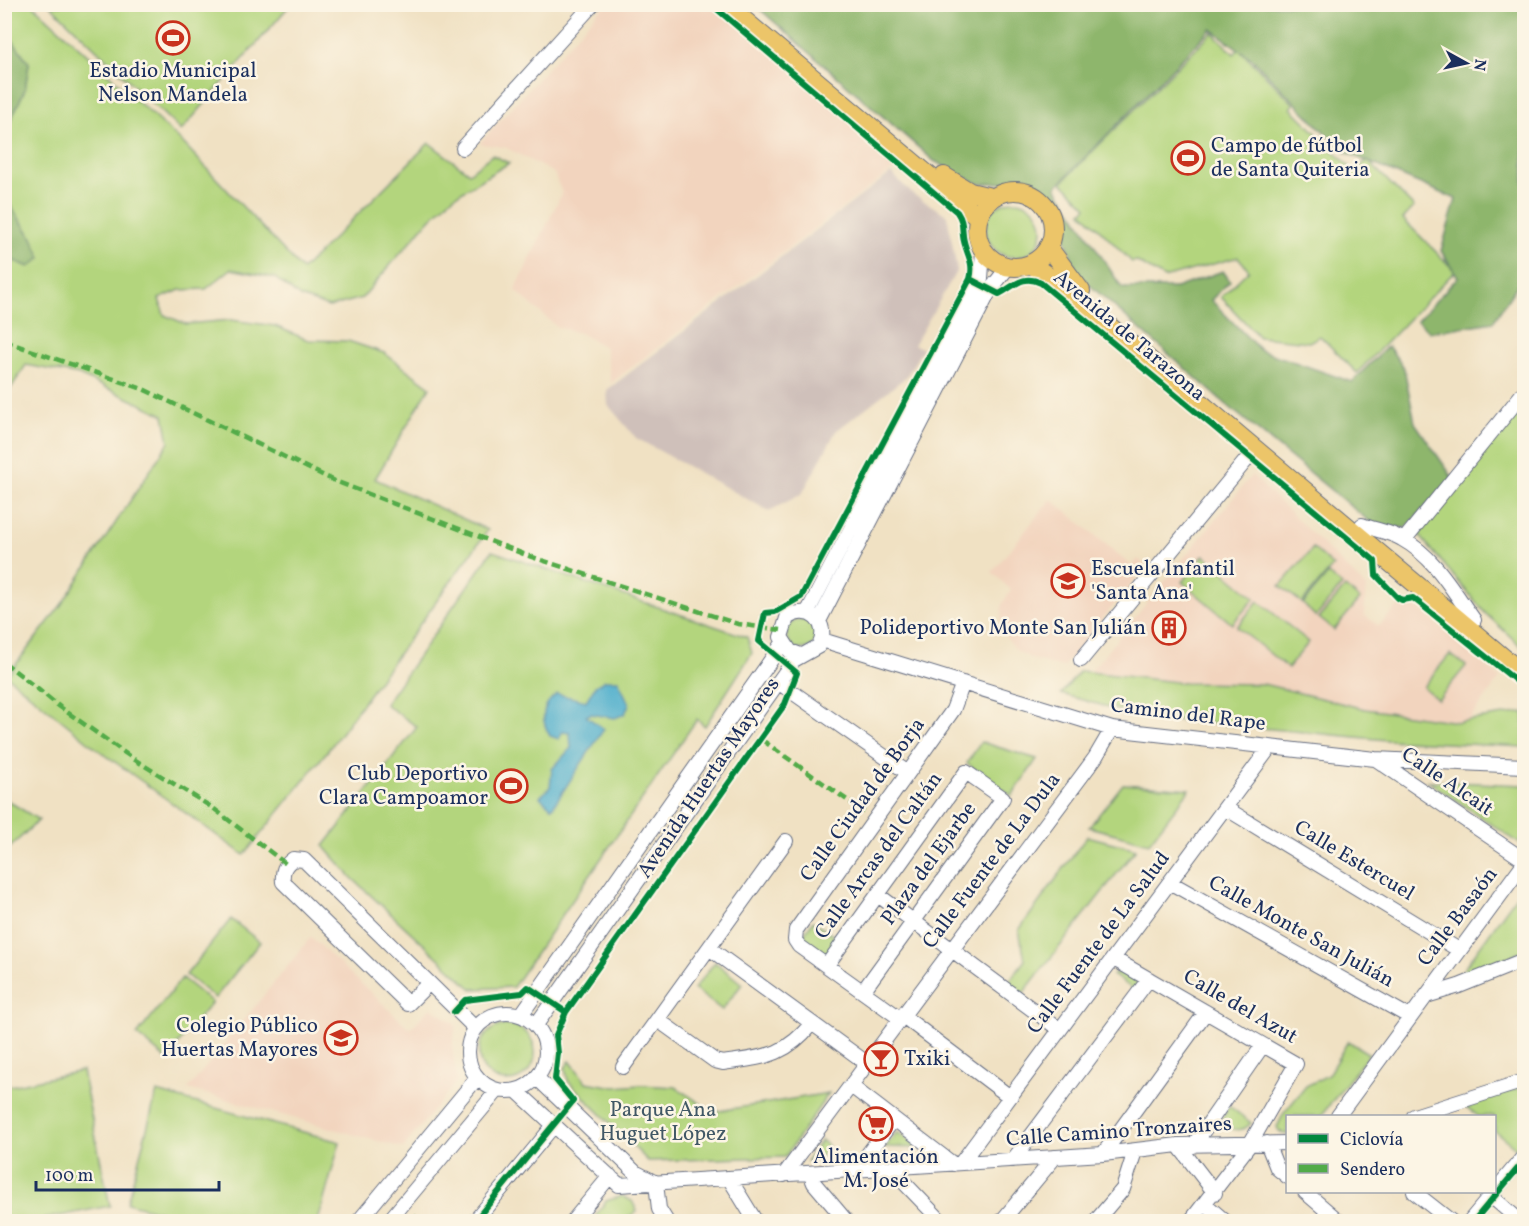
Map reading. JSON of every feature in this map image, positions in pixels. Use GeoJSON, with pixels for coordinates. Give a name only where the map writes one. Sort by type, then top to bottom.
{"type":"FeatureCollection","features":[{"type":"Feature","properties":{"kind":"main road"},"geometry":{"type":"LineString","coordinates":[[725,4],[978,217]]}},
{"type":"Feature","properties":{"kind":"main road"},"geometry":{"type":"LineString","coordinates":[[740,4],[954,184],[991,197],[1009,191],[1019,191],[1033,196],[1044,205],[1051,218],[1052,232],[1048,247],[1041,257],[1021,268],[999,263],[983,250],[977,230],[978,217],[991,197]]}},
{"type":"Feature","properties":{"kind":"main road","name":"Avenida de Tarazona"},"geometry":{"type":"LineString","coordinates":[[1048,247],[1084,294],[1524,663]]}},
{"type":"Feature","properties":{"kind":"main road","name":"Avenida de Tarazona"},"geometry":{"type":"LineString","coordinates":[[1031,264],[1059,284],[1524,675]]}},
{"type":"Feature","properties":{"kind":"street"},"geometry":{"type":"LineString","coordinates":[[463,148],[593,4]]}},
{"type":"Feature","properties":{"kind":"street"},"geometry":{"type":"LineString","coordinates":[[819,621],[807,613],[978,283],[983,268],[983,250]]}},
{"type":"Feature","properties":{"kind":"street"},"geometry":{"type":"LineString","coordinates":[[822,640],[819,621],[993,286],[1009,266]]}},
{"type":"Feature","properties":{"kind":"street"},"geometry":{"type":"LineString","coordinates":[[1404,540],[1524,392]]}},
{"type":"Feature","properties":{"kind":"street"},"geometry":{"type":"LineString","coordinates":[[1081,660],[1248,458],[1259,452]]}},
{"type":"Feature","properties":{"kind":"street","name":"Avenida de Tarazona"},"geometry":{"type":"LineString","coordinates":[[1362,525],[1404,540],[1420,550],[1441,572],[1474,620]]}},
{"type":"Feature","properties":{"kind":"street","name":"Avenida Huertas Mayores"},"geometry":{"type":"LineString","coordinates":[[521,1015],[783,643],[781,630],[787,618],[793,614],[807,613]]}},
{"type":"Feature","properties":{"kind":"street","name":"Avenida Huertas Mayores"},"geometry":{"type":"LineString","coordinates":[[536,1025],[778,682],[801,654],[814,651],[822,640]]}},
{"type":"Feature","properties":{"kind":"street","name":"Camino del Rape"},"geometry":{"type":"LineString","coordinates":[[822,640],[1112,729],[1376,759],[1524,766]]}},
{"type":"Feature","properties":{"kind":"street"},"geometry":{"type":"LineString","coordinates":[[783,643],[790,651],[801,654]]}},
{"type":"Feature","properties":{"kind":"street"},"geometry":{"type":"LineString","coordinates":[[778,682],[908,773]]}},
{"type":"Feature","properties":{"kind":"street","name":"Calle Ciudad de Borja"},"geometry":{"type":"LineString","coordinates":[[795,940],[796,930],[953,710],[963,683]]}},
{"type":"Feature","properties":{"kind":"street","name":"Calle Fuente de La Dula"},"geometry":{"type":"LineString","coordinates":[[784,1175],[1095,758],[1112,729]]}},
{"type":"Feature","properties":{"kind":"street","name":"Calle Fuente de La Salud"},"geometry":{"type":"LineString","coordinates":[[957,1164],[1114,959],[1270,747]]}},
{"type":"Feature","properties":{"kind":"street","name":"Calle Alcait"},"geometry":{"type":"LineString","coordinates":[[1376,759],[1524,861]]}},
{"type":"Feature","properties":{"kind":"street","name":"Calle Arcas del Caltán"},"geometry":{"type":"LineString","coordinates":[[827,965],[966,772]]}},
{"type":"Feature","properties":{"kind":"street","name":"Plaza del Ejarbe"},"geometry":{"type":"LineString","coordinates":[[863,991],[1003,798],[966,772]]}},
{"type":"Feature","properties":{"kind":"street","name":"Calle Estercuel"},"geometry":{"type":"LineString","coordinates":[[1227,808],[1459,950]]}},
{"type":"Feature","properties":{"kind":"street"},"geometry":{"type":"LineString","coordinates":[[623,1067],[786,841]]}},
{"type":"Feature","properties":{"kind":"street"},"geometry":{"type":"LineString","coordinates":[[429,983],[408,1004],[283,882],[282,872],[286,864],[293,859],[304,860],[475,1028]]}},
{"type":"Feature","properties":{"kind":"street","name":"Calle Basaón"},"geometry":{"type":"LineString","coordinates":[[1339,1115],[1524,861]]}},
{"type":"Feature","properties":{"kind":"street","name":"Calle Monte San Julián"},"geometry":{"type":"LineString","coordinates":[[1171,883],[1410,1017]]}},
{"type":"Feature","properties":{"kind":"street"},"geometry":{"type":"LineString","coordinates":[[878,895],[1060,1030]]}},
{"type":"Feature","properties":{"kind":"street","name":"Calle Arcas del Caltán"},"geometry":{"type":"LineString","coordinates":[[795,940],[902,1018]]}},
{"type":"Feature","properties":{"kind":"street"},"geometry":{"type":"LineString","coordinates":[[709,948],[868,1064]]}},
{"type":"Feature","properties":{"kind":"street","name":"Calle del Azut"},"geometry":{"type":"LineString","coordinates":[[1114,959],[1296,1064],[1250,1144]]}},
{"type":"Feature","properties":{"kind":"street","name":"Calle Basaón"},"geometry":{"type":"LineString","coordinates":[[1426,996],[1459,986],[1524,960]]}},
{"type":"Feature","properties":{"kind":"street"},"geometry":{"type":"LineString","coordinates":[[1013,1160],[1149,978]]}},
{"type":"Feature","properties":{"kind":"street"},"geometry":{"type":"LineString","coordinates":[[509,1012],[521,1015],[536,1025],[546,1046],[543,1068],[537,1078],[517,1091],[497,1091],[477,1078],[470,1067],[467,1054],[469,1040],[475,1028],[496,1014],[509,1012]]}},
{"type":"Feature","properties":{"kind":"street"},"geometry":{"type":"LineString","coordinates":[[1103,1154],[1206,1012]]}},
{"type":"Feature","properties":{"kind":"street"},"geometry":{"type":"LineString","coordinates":[[902,1018],[1010,1097]]}},
{"type":"Feature","properties":{"kind":"street"},"geometry":{"type":"LineString","coordinates":[[658,1020],[715,1061],[723,1063],[786,1050],[797,1042],[812,1023]]}},
{"type":"Feature","properties":{"kind":"street"},"geometry":{"type":"LineString","coordinates":[[1193,1146],[1263,1045]]}},
{"type":"Feature","properties":{"kind":"street"},"geometry":{"type":"LineString","coordinates":[[358,1221],[477,1078]]}},
{"type":"Feature","properties":{"kind":"street"},"geometry":{"type":"LineString","coordinates":[[537,1078],[635,1172],[656,1183],[659,1209],[666,1221]]}},
{"type":"Feature","properties":{"kind":"street"},"geometry":{"type":"LineString","coordinates":[[1417,1115],[1524,1081]]}},
{"type":"Feature","properties":{"kind":"street"},"geometry":{"type":"LineString","coordinates":[[851,1086],[957,1164]]}},
{"type":"Feature","properties":{"kind":"street"},"geometry":{"type":"LineString","coordinates":[[388,1221],[497,1091]]}},
{"type":"Feature","properties":{"kind":"street"},"geometry":{"type":"LineString","coordinates":[[517,1091],[610,1176],[572,1221]]}},
{"type":"Feature","properties":{"kind":"street"},"geometry":{"type":"LineString","coordinates":[[856,1170],[894,1119]]}},
{"type":"Feature","properties":{"kind":"street"},"geometry":{"type":"LineString","coordinates":[[474,1221],[555,1124]]}},
{"type":"Feature","properties":{"kind":"street"},"geometry":{"type":"LineString","coordinates":[[1267,1143],[1277,1168],[1286,1176]]}},
{"type":"Feature","properties":{"kind":"street","name":"Calle Camino Tronzaires"},"geometry":{"type":"LineString","coordinates":[[610,1176],[619,1185],[1103,1154],[1178,1145],[1286,1143]]}},
{"type":"Feature","properties":{"kind":"street"},"geometry":{"type":"LineString","coordinates":[[1190,1221],[1215,1193],[1250,1144]]}},
{"type":"Feature","properties":{"kind":"street"},"geometry":{"type":"LineString","coordinates":[[1178,1145],[1215,1193]]}},
{"type":"Feature","properties":{"kind":"street"},"geometry":{"type":"LineString","coordinates":[[1095,1221],[1123,1189],[1135,1151]]}},
{"type":"Feature","properties":{"kind":"street"},"geometry":{"type":"LineString","coordinates":[[1496,1190],[1524,1156]]}},
{"type":"Feature","properties":{"kind":"street"},"geometry":{"type":"LineString","coordinates":[[1001,1221],[1055,1157]]}},
{"type":"Feature","properties":{"kind":"street"},"geometry":{"type":"LineString","coordinates":[[890,1168],[942,1221]]}},
{"type":"Feature","properties":{"kind":"street"},"geometry":{"type":"LineString","coordinates":[[810,1173],[814,1183],[847,1221]]}},
{"type":"Feature","properties":{"kind":"street"},"geometry":{"type":"LineString","coordinates":[[729,1178],[756,1221]]}},
{"type":"Feature","properties":{"kind":"street"},"geometry":{"type":"LineString","coordinates":[[1307,1193],[1340,1221]]}},
{"type":"Feature","properties":{"kind":"street"},"geometry":{"type":"LineString","coordinates":[[1417,1193],[1452,1221]]}},
{"type":"Feature","properties":{"kind":"street"},"geometry":{"type":"LineString","coordinates":[[1469,1221],[1493,1193]]}},
{"type":"Feature","properties":{"kind":"street"},"geometry":{"type":"LineString","coordinates":[[1491,1196],[1521,1221]]}},
{"type":"Feature","properties":{"kind":"street"},"geometry":{"type":"LineString","coordinates":[[1205,1204],[1226,1221]]}},
{"type":"Feature","properties":{"kind":"shaded area"},"geometry":{"type":"Polygon","coordinates":[[[712,4],[903,162],[611,383],[605,347],[580,333],[557,327],[515,290],[562,193],[554,173],[505,147],[479,144],[604,5],[712,4]]]}},
{"type":"Feature","properties":{"kind":"shaded area"},"geometry":{"type":"Polygon","coordinates":[[[290,5],[292,5],[181,131],[290,5]]]}},
{"type":"Feature","properties":{"kind":"shaded area"},"geometry":{"type":"Polygon","coordinates":[[[891,173],[914,195],[947,215],[957,270],[914,345],[923,348],[906,377],[836,431],[802,494],[769,511],[636,438],[608,405],[607,390],[891,173]]]}},
{"type":"Feature","properties":{"kind":"shaded area"},"geometry":{"type":"Polygon","coordinates":[[[1252,475],[1366,587],[1364,615],[1379,626],[1399,605],[1409,601],[1500,678],[1469,720],[1458,722],[1365,709],[1263,684],[1185,683],[1091,671],[1252,475]]]}},
{"type":"Feature","properties":{"kind":"shaded area","name":"Escuela Infantil 'Santa Ana'"},"geometry":{"type":"Polygon","coordinates":[[[1051,499],[1132,566],[1138,559],[1146,566],[1063,667],[1032,659],[1016,650],[1005,636],[1001,622],[1002,604],[1011,590],[992,572],[1051,499]]]}},
{"type":"Feature","properties":{"kind":"shaded area","name":"Colegio Público Huertas Mayores"},"geometry":{"type":"Polygon","coordinates":[[[311,937],[410,1029],[431,1007],[456,1025],[452,1047],[457,1081],[403,1148],[188,1089],[311,937]]]}},
{"type":"Feature","properties":{"kind":"green space"},"geometry":{"type":"Polygon","coordinates":[[[5,5],[33,5],[185,145],[302,270],[429,143],[469,173],[492,155],[509,163],[453,197],[430,219],[362,298],[329,307],[300,297],[275,278],[231,269],[206,289],[180,290],[159,299],[164,315],[186,324],[231,320],[275,326],[308,340],[348,341],[384,353],[430,387],[375,479],[488,530],[333,744],[244,855],[97,749],[7,676],[62,604],[169,442],[164,415],[79,375],[26,365],[5,397],[5,257],[29,267],[32,238],[5,197],[5,133],[25,89],[29,63],[5,30],[5,5]]]}},
{"type":"Feature","properties":{"kind":"green space","name":"Estadio Municipal Nelson Mandela"},"geometry":{"type":"Polygon","coordinates":[[[50,5],[290,5],[181,131],[50,5]]]}},
{"type":"Feature","properties":{"kind":"green space"},"geometry":{"type":"Polygon","coordinates":[[[755,5],[1524,5],[1524,275],[1493,322],[1430,332],[1417,321],[1458,277],[1441,251],[1456,199],[1343,151],[1252,59],[1211,29],[1056,187],[1122,288],[1176,288],[1223,271],[1230,281],[1211,300],[1260,350],[1352,382],[1388,346],[1404,368],[1415,423],[1453,478],[1406,528],[1375,526],[1228,406],[1077,274],[1055,206],[1039,188],[1010,182],[979,184],[934,161],[755,5]]]}},
{"type":"Feature","properties":{"kind":"green space"},"geometry":{"type":"Polygon","coordinates":[[[5,30],[29,63],[25,89],[5,133],[5,30]]]}},
{"type":"Feature","properties":{"kind":"green space"},"geometry":{"type":"Polygon","coordinates":[[[1212,32],[1234,54],[1239,49],[1294,104],[1291,108],[1355,172],[1367,160],[1414,207],[1403,219],[1455,271],[1357,373],[1320,336],[1309,342],[1259,337],[1221,297],[1249,270],[1238,257],[1164,278],[1136,261],[1132,262],[1082,212],[1087,207],[1062,182],[1212,32]]]}},
{"type":"Feature","properties":{"kind":"green space"},"geometry":{"type":"Polygon","coordinates":[[[5,197],[32,238],[41,258],[29,267],[5,257],[5,197]]]}},
{"type":"Feature","properties":{"kind":"green space"},"geometry":{"type":"Polygon","coordinates":[[[1009,201],[1019,201],[1034,209],[1040,218],[1042,229],[1040,240],[1034,249],[1019,257],[1009,257],[998,252],[991,245],[986,234],[986,224],[991,213],[998,206],[1009,201]]]}},
{"type":"Feature","properties":{"kind":"green space"},"geometry":{"type":"Polygon","coordinates":[[[1524,400],[1524,649],[1485,613],[1419,535],[1524,400]]]}},
{"type":"Feature","properties":{"kind":"green space"},"geometry":{"type":"Polygon","coordinates":[[[1313,548],[1333,566],[1302,603],[1280,586],[1313,548]]]}},
{"type":"Feature","properties":{"kind":"green space","name":"Club Deportivo Clara Campoamor"},"geometry":{"type":"Polygon","coordinates":[[[492,551],[747,637],[752,653],[705,726],[697,719],[513,987],[472,989],[352,878],[324,846],[417,727],[385,704],[492,551]]]}},
{"type":"Feature","properties":{"kind":"green space"},"geometry":{"type":"Polygon","coordinates":[[[1204,555],[1255,598],[1232,624],[1182,582],[1204,555]]]}},
{"type":"Feature","properties":{"kind":"green space"},"geometry":{"type":"Polygon","coordinates":[[[1328,574],[1342,585],[1316,617],[1303,604],[1328,574]]]}},
{"type":"Feature","properties":{"kind":"green space"},"geometry":{"type":"Polygon","coordinates":[[[1345,587],[1360,599],[1334,630],[1319,618],[1345,587]]]}},
{"type":"Feature","properties":{"kind":"green space"},"geometry":{"type":"Polygon","coordinates":[[[1258,601],[1309,642],[1288,668],[1237,627],[1258,601]]]}},
{"type":"Feature","properties":{"kind":"green space"},"geometry":{"type":"Polygon","coordinates":[[[802,619],[808,620],[816,628],[816,640],[808,648],[802,649],[796,648],[788,640],[787,634],[788,628],[796,620],[802,619]]]}},
{"type":"Feature","properties":{"kind":"green space"},"geometry":{"type":"Polygon","coordinates":[[[1450,654],[1466,666],[1438,700],[1423,687],[1450,654]]]}},
{"type":"Feature","properties":{"kind":"green space"},"geometry":{"type":"Polygon","coordinates":[[[1080,671],[1185,683],[1263,684],[1365,709],[1458,722],[1524,712],[1524,747],[1387,740],[1144,717],[1061,694],[1080,671]]]}},
{"type":"Feature","properties":{"kind":"green space"},"geometry":{"type":"Polygon","coordinates":[[[981,742],[1037,759],[1012,796],[967,763],[981,742]]]}},
{"type":"Feature","properties":{"kind":"green space"},"geometry":{"type":"Polygon","coordinates":[[[1428,781],[1524,785],[1524,841],[1522,845],[1428,781]]]}},
{"type":"Feature","properties":{"kind":"green space"},"geometry":{"type":"Polygon","coordinates":[[[1123,784],[1190,789],[1149,843],[1089,827],[1123,784]]]}},
{"type":"Feature","properties":{"kind":"green space"},"geometry":{"type":"Polygon","coordinates":[[[5,799],[39,820],[5,852],[5,799]]]}},
{"type":"Feature","properties":{"kind":"green space"},"geometry":{"type":"Polygon","coordinates":[[[1087,836],[1136,849],[1021,996],[1006,985],[1025,960],[1019,930],[1087,836]]]}},
{"type":"Feature","properties":{"kind":"green space"},"geometry":{"type":"Polygon","coordinates":[[[1524,885],[1524,951],[1458,977],[1524,885]]]}},
{"type":"Feature","properties":{"kind":"green space"},"geometry":{"type":"Polygon","coordinates":[[[231,919],[260,942],[215,998],[186,975],[231,919]]]}},
{"type":"Feature","properties":{"kind":"green space"},"geometry":{"type":"Polygon","coordinates":[[[813,921],[838,939],[826,956],[801,938],[813,921]]]}},
{"type":"Feature","properties":{"kind":"green space"},"geometry":{"type":"Polygon","coordinates":[[[715,962],[742,984],[722,1010],[694,989],[715,962]]]}},
{"type":"Feature","properties":{"kind":"green space"},"geometry":{"type":"Polygon","coordinates":[[[1119,970],[1138,982],[1134,990],[1113,975],[1119,970]]]}},
{"type":"Feature","properties":{"kind":"green space"},"geometry":{"type":"Polygon","coordinates":[[[182,978],[212,1002],[166,1059],[137,1035],[182,978]]]}},
{"type":"Feature","properties":{"kind":"green space"},"geometry":{"type":"Polygon","coordinates":[[[507,1025],[518,1027],[527,1033],[533,1042],[535,1053],[533,1064],[527,1073],[518,1079],[507,1081],[496,1079],[487,1073],[481,1064],[479,1053],[481,1042],[487,1033],[496,1027],[507,1025]]]}},
{"type":"Feature","properties":{"kind":"green space"},"geometry":{"type":"Polygon","coordinates":[[[1348,1041],[1369,1054],[1322,1115],[1286,1115],[1286,1134],[1279,1131],[1277,1127],[1284,1113],[1306,1086],[1328,1075],[1348,1041]]]}},
{"type":"Feature","properties":{"kind":"green space","name":"Parque Ana Huguet López"},"geometry":{"type":"Polygon","coordinates":[[[570,1061],[586,1082],[615,1087],[640,1085],[676,1087],[713,1112],[829,1093],[785,1157],[648,1161],[568,1081],[565,1068],[570,1061]]]}},
{"type":"Feature","properties":{"kind":"green space"},"geometry":{"type":"Polygon","coordinates":[[[82,1071],[110,1206],[34,1221],[5,1221],[5,1087],[82,1071]]]}},
{"type":"Feature","properties":{"kind":"green space"},"geometry":{"type":"Polygon","coordinates":[[[1524,1086],[1524,1141],[1517,1149],[1496,1132],[1496,1115],[1477,1115],[1465,1106],[1524,1086]]]}},
{"type":"Feature","properties":{"kind":"green space"},"geometry":{"type":"Polygon","coordinates":[[[157,1092],[340,1142],[318,1221],[195,1221],[127,1203],[157,1092]]]}},
{"type":"Feature","properties":{"kind":"green space"},"geometry":{"type":"Polygon","coordinates":[[[1229,1106],[1251,1123],[1238,1130],[1224,1125],[1222,1119],[1229,1106]]]}},
{"type":"Feature","properties":{"kind":"green space"},"geometry":{"type":"Polygon","coordinates":[[[897,1132],[920,1148],[885,1147],[897,1132]]]}},
{"type":"Feature","properties":{"kind":"green space"},"geometry":{"type":"Polygon","coordinates":[[[821,1140],[828,1146],[818,1161],[807,1161],[821,1140]]]}},
{"type":"Feature","properties":{"kind":"green space"},"geometry":{"type":"Polygon","coordinates":[[[622,1196],[632,1201],[637,1211],[623,1221],[592,1221],[606,1201],[622,1196]]]}},
{"type":"Feature","properties":{"kind":"water"},"geometry":{"type":"Polygon","coordinates":[[[605,680],[618,680],[629,704],[625,714],[615,718],[591,714],[586,716],[604,729],[552,808],[540,797],[550,787],[552,769],[571,748],[570,733],[562,732],[559,739],[550,736],[545,724],[545,708],[557,694],[586,701],[595,686],[605,680]]]}},
{"type":"Feature","properties":{"kind":"marked path"},"geometry":{"type":"LineString","coordinates":[[4,341],[143,389],[335,481],[529,556],[738,624],[781,630]]}},
{"type":"Feature","properties":{"kind":"marked path"},"geometry":{"type":"LineString","coordinates":[[4,662],[60,707],[132,758],[213,808],[286,864]]}},
{"type":"Feature","properties":{"kind":"marked path"},"geometry":{"type":"LineString","coordinates":[[762,740],[864,812]]}},
{"type":"Feature","properties":{"kind":"marked path"},"geometry":{"type":"LineString","coordinates":[[414,1216],[421,1222]]}},
{"type":"Feature","properties":{"kind":"cycle path"},"geometry":{"type":"LineString","coordinates":[[711,4],[957,212],[971,262],[970,279],[999,294],[1024,280],[1041,283],[1375,561],[1376,575],[1398,598],[1402,600],[1413,598],[1524,687]]}},
{"type":"Feature","properties":{"kind":"cycle path"},"geometry":{"type":"LineString","coordinates":[[474,1222],[573,1101],[555,1079],[558,1053],[556,1035],[566,1012],[785,704],[797,673],[759,641],[765,613],[775,612],[801,597],[970,279]]}},
{"type":"Feature","properties":{"kind":"cycle path"},"geometry":{"type":"LineString","coordinates":[[454,1012],[465,1000],[522,993],[528,987],[566,1012]]}},
{"type":"Feature","properties":{"kind":"cycle path"},"geometry":{"type":"LineString","coordinates":[[1473,1222],[1524,1161]]}},
{"type":"Feature","properties":{"kind":"place","name":"Estadio Municipal Nelson Mandela"},"geometry":{"type":"Point","coordinates":[173,38]}},
{"type":"Feature","properties":{"kind":"place","name":"Campo de fútbol de Santa Quiteria"},"geometry":{"type":"Point","coordinates":[1188,158]}},
{"type":"Feature","properties":{"kind":"place","name":"Escuela Infantil 'Santa Ana'"},"geometry":{"type":"Point","coordinates":[1068,581]}},
{"type":"Feature","properties":{"kind":"place","name":"Polideportivo Monte San Julián"},"geometry":{"type":"Point","coordinates":[1169,628]}},
{"type":"Feature","properties":{"kind":"place","name":"Club Deportivo Clara Campoamor"},"geometry":{"type":"Point","coordinates":[511,786]}},
{"type":"Feature","properties":{"kind":"place","name":"Colegio Público Huertas Mayores"},"geometry":{"type":"Point","coordinates":[341,1038]}},
{"type":"Feature","properties":{"kind":"place","name":"Txiki"},"geometry":{"type":"Point","coordinates":[881,1059]}},
{"type":"Feature","properties":{"kind":"place","name":"Alimentación M. José"},"geometry":{"type":"Point","coordinates":[876,1124]}}]}
